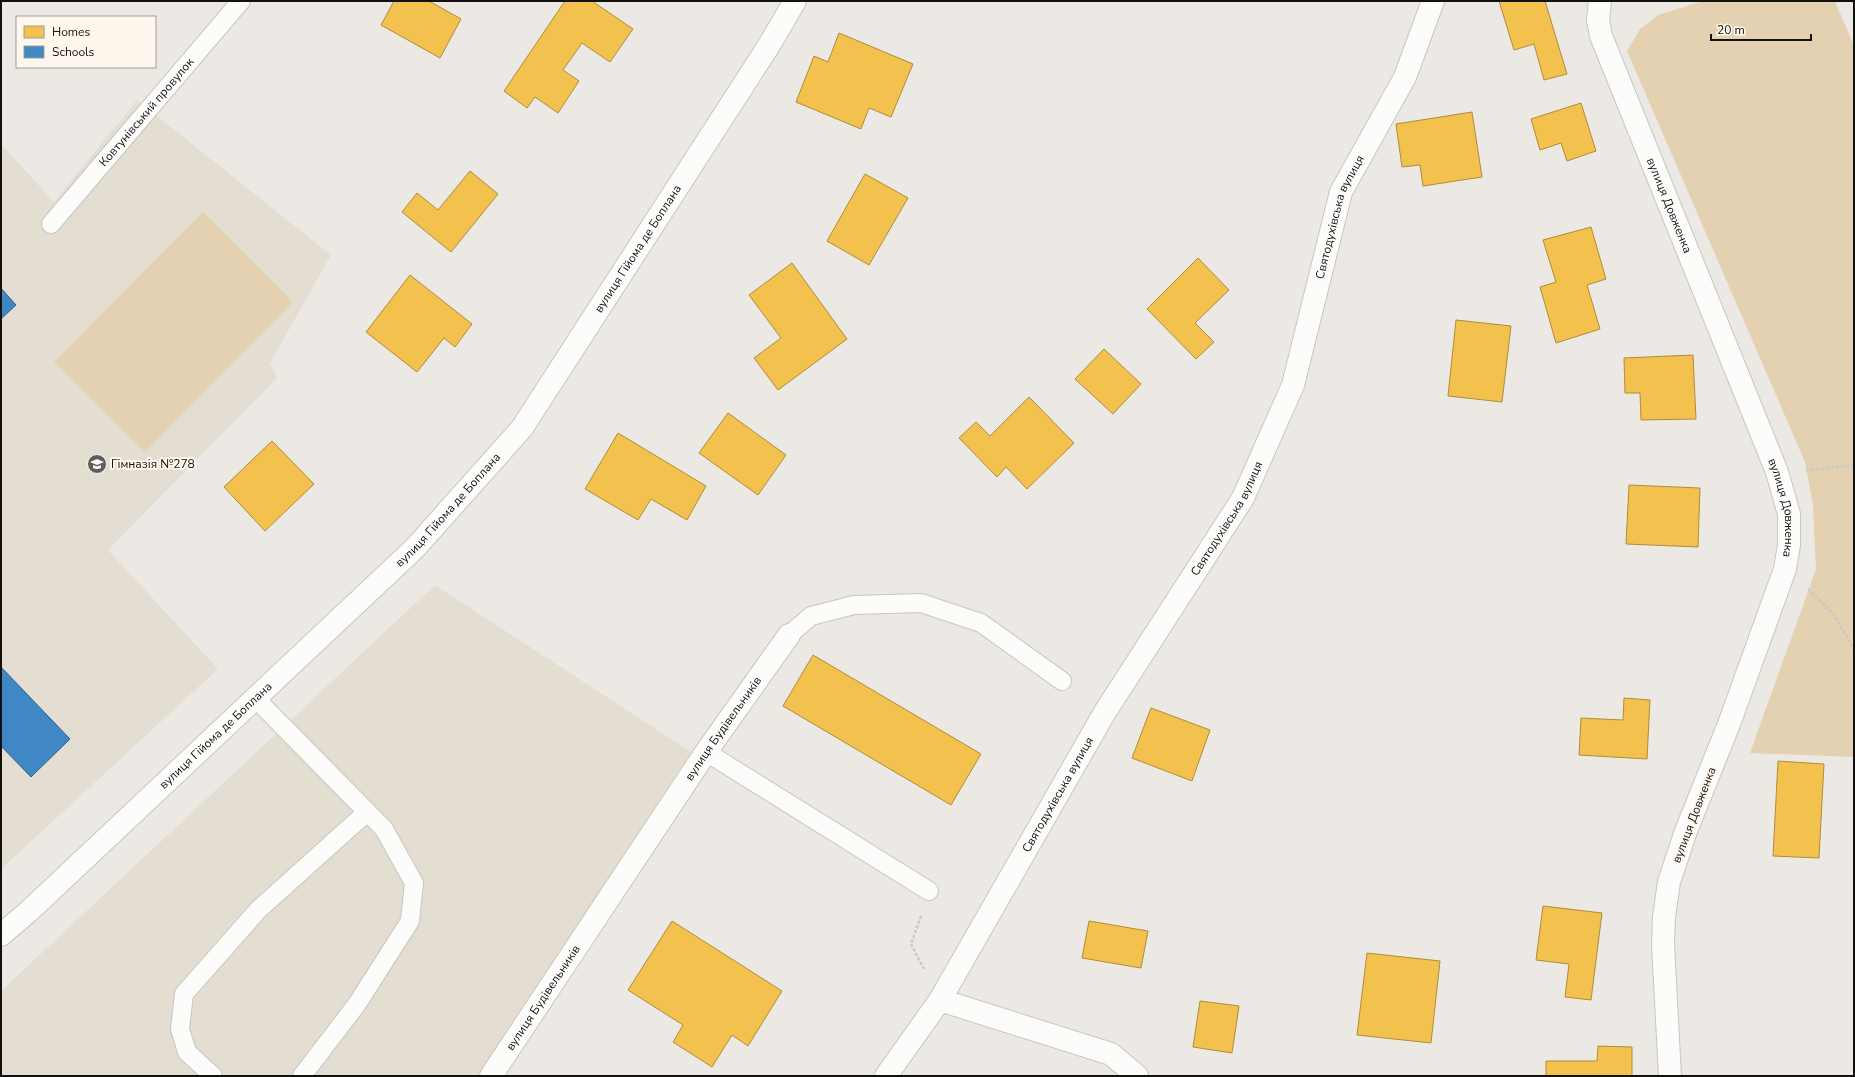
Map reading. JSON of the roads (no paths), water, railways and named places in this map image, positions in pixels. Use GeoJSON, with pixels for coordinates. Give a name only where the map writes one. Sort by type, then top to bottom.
{"type":"FeatureCollection","features":[{"type":"Feature","properties":{"kind":"street","name":"вулиця Гійома де Боплана"},"geometry":{"type":"LineString","coordinates":[[1,935],[28,912],[415,548],[522,428],[768,47],[795,1]]}},
{"type":"Feature","properties":{"kind":"street","name":"Святодухівська вулиця"},"geometry":{"type":"LineString","coordinates":[[886,1076],[940,1000],[1105,712],[1243,498],[1293,385],[1341,192],[1405,77],[1433,1]]}},
{"type":"Feature","properties":{"kind":"street","name":"вулиця Довженка"},"geometry":{"type":"LineString","coordinates":[[1600,1],[1598,20],[1601,36],[1777,472],[1789,514],[1789,545],[1785,569],[1729,724],[1686,831],[1669,882],[1664,917],[1663,944],[1670,1076]]}},
{"type":"Feature","properties":{"kind":"street","name":"вулиця Будівельників"},"geometry":{"type":"LineString","coordinates":[[491,1076],[706,752],[789,635]]}},
{"type":"Feature","properties":{"kind":"street"},"geometry":{"type":"LineString","coordinates":[[940,1000],[1111,1054],[1136,1076]]}},
{"type":"Feature","properties":{"kind":"lane","name":"Ковтунівський провулок"},"geometry":{"type":"LineString","coordinates":[[51,224],[241,1]]}},
{"type":"Feature","properties":{"kind":"lane","name":"вулиця Будівельників"},"geometry":{"type":"LineString","coordinates":[[789,635],[811,616],[854,605],[921,603],[981,623],[1062,681]]}},
{"type":"Feature","properties":{"kind":"lane"},"geometry":{"type":"LineString","coordinates":[[255,698],[384,829],[414,883],[410,921],[357,1004],[302,1076]]}},
{"type":"Feature","properties":{"kind":"lane"},"geometry":{"type":"LineString","coordinates":[[706,752],[930,891]]}},
{"type":"Feature","properties":{"kind":"lane"},"geometry":{"type":"LineString","coordinates":[[213,1076],[187,1052],[180,1029],[184,994],[258,910],[367,812]]}},
{"type":"Feature","properties":{"kind":"place","name":"Гімназія №278"},"geometry":{"type":"Point","coordinates":[97,464]}}]}
